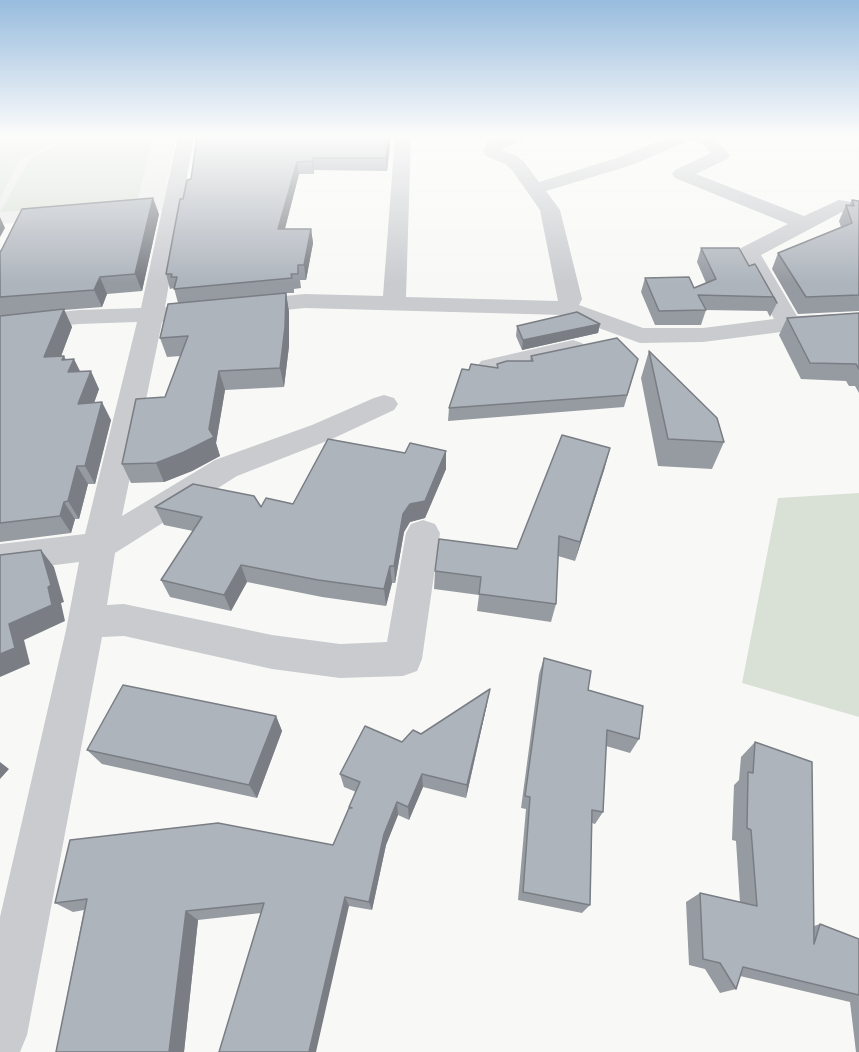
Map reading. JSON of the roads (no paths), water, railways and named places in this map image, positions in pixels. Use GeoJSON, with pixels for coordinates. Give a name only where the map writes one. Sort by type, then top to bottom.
{"type":"FeatureCollection","features":[{"type":"Feature","properties":{"kind":"street"},"geometry":{"type":"LineString","coordinates":[[0,1035],[86,622],[99,546],[151,316],[176,185]]}},
{"type":"Feature","properties":{"kind":"street"},"geometry":{"type":"LineString","coordinates":[[394,302],[400,185]]}},
{"type":"Feature","properties":{"kind":"street"},"geometry":{"type":"LineString","coordinates":[[531,185],[550,210],[570,299],[566,309]]}},
{"type":"Feature","properties":{"kind":"street"},"geometry":{"type":"LineString","coordinates":[[534,189],[547,185]]}},
{"type":"Feature","properties":{"kind":"street"},"geometry":{"type":"LineString","coordinates":[[709,185],[806,224]]}},
{"type":"Feature","properties":{"kind":"street"},"geometry":{"type":"LineString","coordinates":[[789,324],[749,253],[839,206],[859,209]]}},
{"type":"Feature","properties":{"kind":"street"},"geometry":{"type":"LineString","coordinates":[[0,325],[79,317],[151,316],[305,301],[394,302],[566,309],[640,336]]}},
{"type":"Feature","properties":{"kind":"street"},"geometry":{"type":"LineString","coordinates":[[490,367],[574,347],[640,336],[703,335],[789,324],[859,320]]}},
{"type":"Feature","properties":{"kind":"street"},"geometry":{"type":"LineString","coordinates":[[0,558],[99,546],[226,468],[322,432],[384,404]]}},
{"type":"Feature","properties":{"kind":"street"},"geometry":{"type":"LineString","coordinates":[[86,622],[124,620],[272,652],[340,661],[403,659],[423,533]]}}]}
